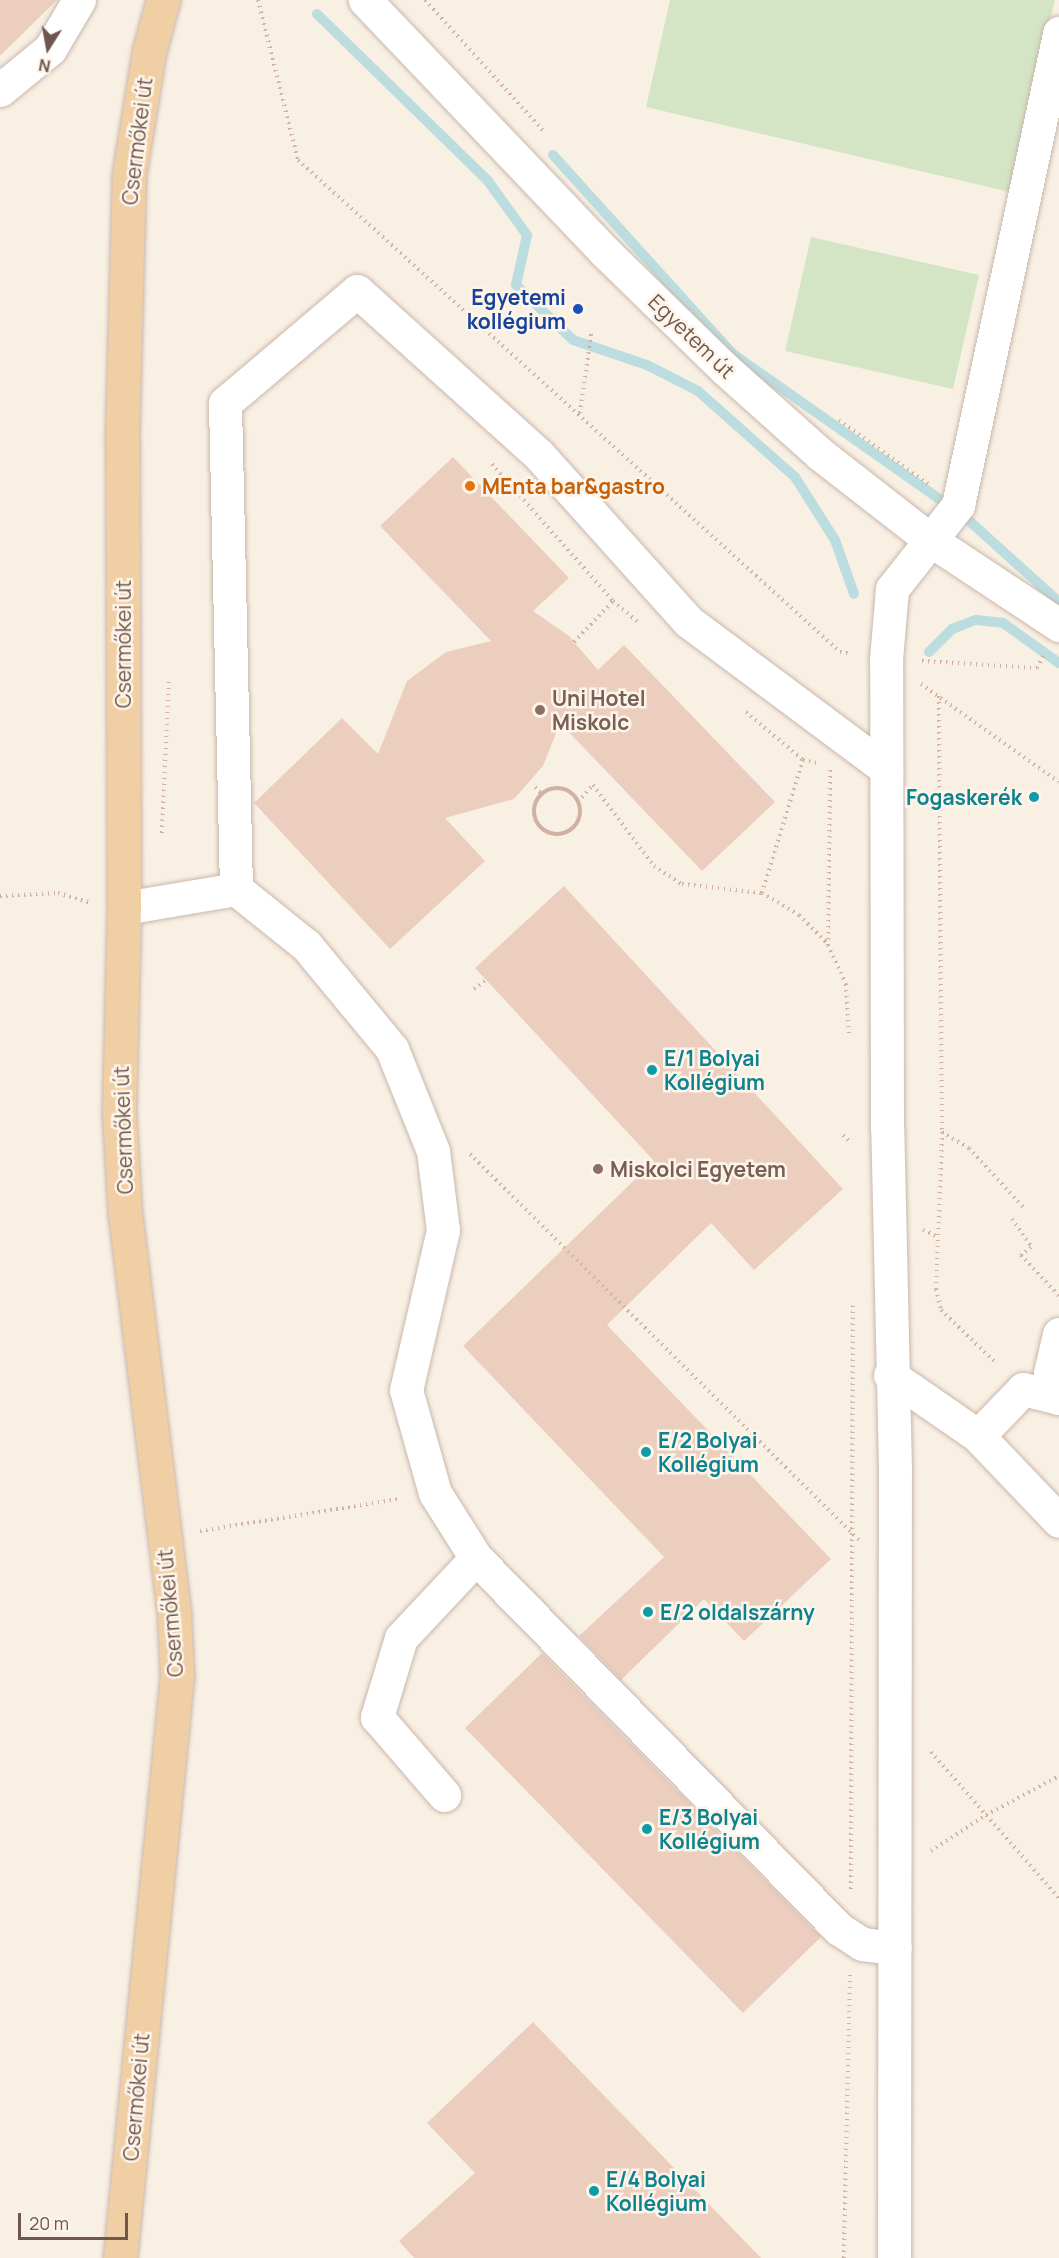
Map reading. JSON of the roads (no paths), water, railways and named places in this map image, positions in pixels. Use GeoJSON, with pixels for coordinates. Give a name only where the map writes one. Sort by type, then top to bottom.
{"type":"FeatureCollection","features":[{"type":"Feature","properties":{"kind":"main road","name":"Csermőkei út"},"geometry":{"type":"LineString","coordinates":[[120,2258],[177,1676],[164,1536],[125,1216],[110,907],[129,175],[166,5]]}},
{"type":"Feature","properties":{"kind":"street"},"geometry":{"type":"LineString","coordinates":[[0,90],[50,49],[79,0]]}},
{"type":"Feature","properties":{"kind":"street","name":"Egyetem út"},"geometry":{"type":"LineString","coordinates":[[365,0],[604,251],[725,369],[820,454],[929,540],[1059,626]]}},
{"type":"Feature","properties":{"kind":"street"},"geometry":{"type":"LineString","coordinates":[[894,2258],[895,1711],[890,1375],[886,659],[892,589],[958,506],[1059,33]]}},
{"type":"Feature","properties":{"kind":"street"},"geometry":{"type":"LineString","coordinates":[[236,889],[225,403],[357,291],[539,455],[689,622],[886,769]]}},
{"type":"Feature","properties":{"kind":"street"},"geometry":{"type":"LineString","coordinates":[[110,907],[236,889],[306,945],[392,1050],[434,1151],[443,1230],[406,1390],[435,1493],[476,1558],[851,1937],[862,1944],[895,1948]]}},
{"type":"Feature","properties":{"kind":"street"},"geometry":{"type":"LineString","coordinates":[[1058,1398],[1050,1373],[1059,1334]]}},
{"type":"Feature","properties":{"kind":"street"},"geometry":{"type":"LineString","coordinates":[[890,1375],[978,1436],[1059,1521]]}},
{"type":"Feature","properties":{"kind":"street"},"geometry":{"type":"LineString","coordinates":[[978,1436],[1023,1389],[1058,1398]]}},
{"type":"Feature","properties":{"kind":"street"},"geometry":{"type":"LineString","coordinates":[[444,1795],[376,1717],[401,1638],[476,1558]]}},
{"type":"Feature","properties":{"kind":"waterway"},"geometry":{"type":"LineString","coordinates":[[317,14],[488,181],[527,235],[516,285],[573,340],[647,365],[698,391],[795,477],[835,540],[854,594]]}},
{"type":"Feature","properties":{"kind":"waterway"},"geometry":{"type":"LineString","coordinates":[[553,155],[733,354],[951,507]]}},
{"type":"Feature","properties":{"kind":"waterway"},"geometry":{"type":"LineString","coordinates":[[965,517],[1059,602]]}},
{"type":"Feature","properties":{"kind":"waterway"},"geometry":{"type":"LineString","coordinates":[[929,652],[952,629],[976,620],[1003,623],[1059,663]]}},
{"type":"Feature","properties":{"kind":"place","name":"Egyetemi kollégium"},"geometry":{"type":"Point","coordinates":[578,309]}},
{"type":"Feature","properties":{"kind":"place","name":"MEnta bar&gastro"},"geometry":{"type":"Point","coordinates":[470,486]}},
{"type":"Feature","properties":{"kind":"place","name":"Uni Hotel Miskolc"},"geometry":{"type":"Point","coordinates":[540,710]}},
{"type":"Feature","properties":{"kind":"place","name":"Fogaskerék"},"geometry":{"type":"Point","coordinates":[1034,797]}},
{"type":"Feature","properties":{"kind":"place","name":"E/1 Bolyai Kollégium"},"geometry":{"type":"Point","coordinates":[652,1070]}},
{"type":"Feature","properties":{"kind":"place","name":"Miskolci Egyetem"},"geometry":{"type":"Point","coordinates":[598,1169]}},
{"type":"Feature","properties":{"kind":"place","name":"E/2 Bolyai Kollégium"},"geometry":{"type":"Point","coordinates":[646,1452]}},
{"type":"Feature","properties":{"kind":"place","name":"E/2 oldalszárny"},"geometry":{"type":"Point","coordinates":[648,1612]}},
{"type":"Feature","properties":{"kind":"place","name":"E/3 Bolyai Kollégium"},"geometry":{"type":"Point","coordinates":[647,1829]}},
{"type":"Feature","properties":{"kind":"place","name":"E/4 Bolyai Kollégium"},"geometry":{"type":"Point","coordinates":[594,2191]}}]}
